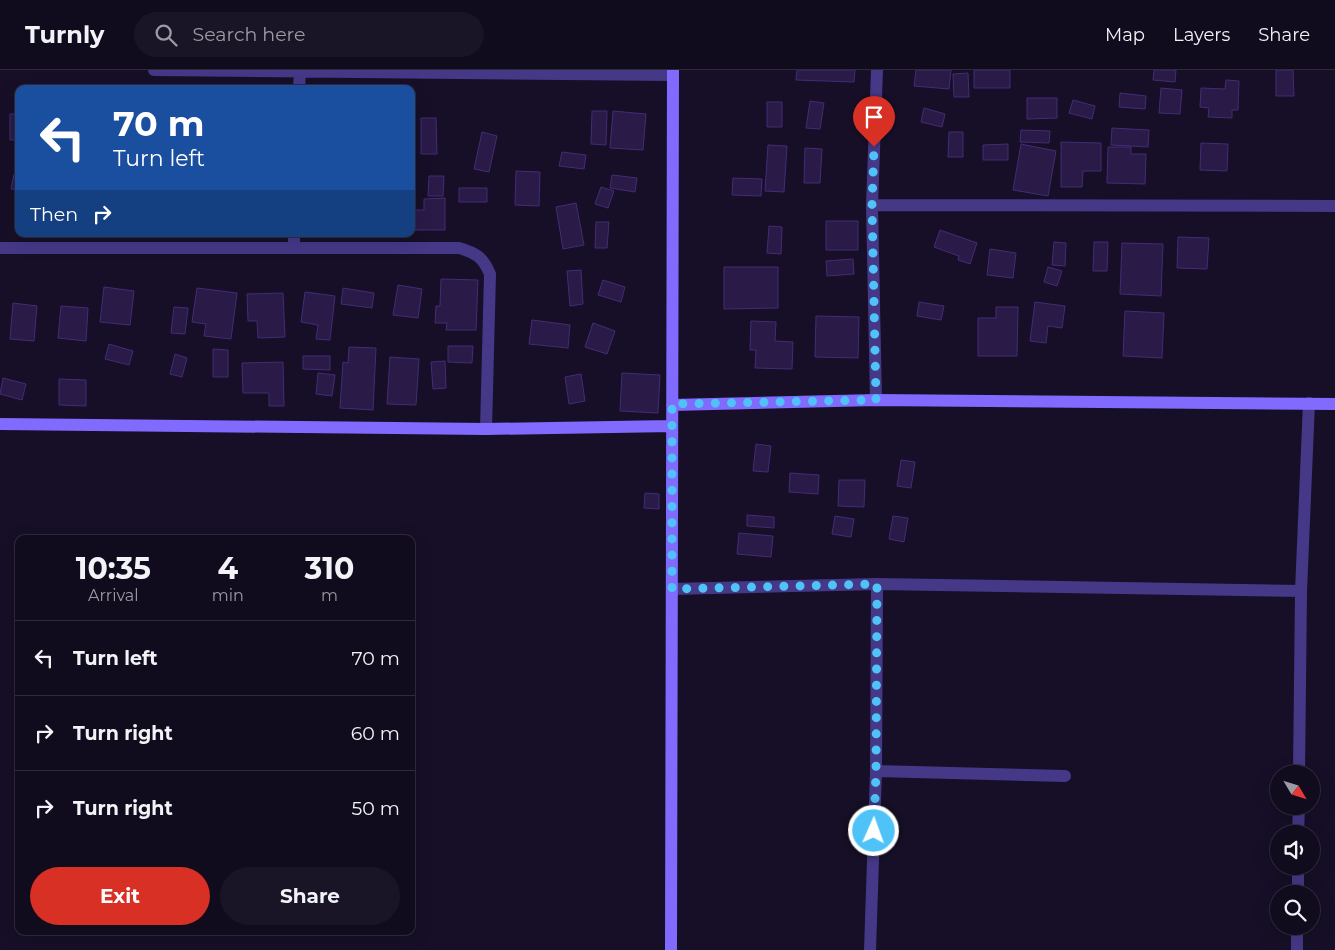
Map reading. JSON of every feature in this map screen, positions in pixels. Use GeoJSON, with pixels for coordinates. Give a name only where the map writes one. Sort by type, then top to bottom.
{"type":"FeatureCollection","features":[{"type":"Feature","properties":{"kind":"street"},"geometry":{"type":"LineString","coordinates":[[154,70],[673,73],[671,950]]}},
{"type":"Feature","properties":{"kind":"street"},"geometry":{"type":"LineString","coordinates":[[876,400],[872,205],[877,70]]}},
{"type":"Feature","properties":{"kind":"street"},"geometry":{"type":"LineString","coordinates":[[299,85],[300,71]]}},
{"type":"Feature","properties":{"kind":"street"},"geometry":{"type":"LineString","coordinates":[[872,205],[1335,206]]}},
{"type":"Feature","properties":{"kind":"street"},"geometry":{"type":"LineString","coordinates":[[294,237],[294,248]]}},
{"type":"Feature","properties":{"kind":"street"},"geometry":{"type":"LineString","coordinates":[[0,248],[459,248],[474,252],[485,263],[490,274],[486,428]]}},
{"type":"Feature","properties":{"kind":"street"},"geometry":{"type":"LineString","coordinates":[[672,404],[876,400],[1335,404]]}},
{"type":"Feature","properties":{"kind":"street"},"geometry":{"type":"LineString","coordinates":[[1299,765],[1301,591],[1309,403]]}},
{"type":"Feature","properties":{"kind":"street"},"geometry":{"type":"LineString","coordinates":[[0,424],[486,428],[672,426]]}},
{"type":"Feature","properties":{"kind":"street"},"geometry":{"type":"LineString","coordinates":[[672,589],[877,584],[1301,591]]}},
{"type":"Feature","properties":{"kind":"street"},"geometry":{"type":"LineString","coordinates":[[870,950],[876,771],[877,584]]}},
{"type":"Feature","properties":{"kind":"street"},"geometry":{"type":"LineString","coordinates":[[876,771],[1066,776]]}},
{"type":"Feature","properties":{"kind":"street"},"geometry":{"type":"LineString","coordinates":[[1297,935],[1297,950]]}},
{"type":"Feature","properties":{"kind":"building"},"geometry":{"type":"Polygon","coordinates":[[[797,70],[855,70],[854,82],[796,80],[797,70]]]}},
{"type":"Feature","properties":{"kind":"building"},"geometry":{"type":"Polygon","coordinates":[[[916,70],[951,70],[949,89],[914,86],[916,70]]]}},
{"type":"Feature","properties":{"kind":"building"},"geometry":{"type":"Polygon","coordinates":[[[974,70],[1010,70],[1010,88],[974,88],[974,70]]]}},
{"type":"Feature","properties":{"kind":"building"},"geometry":{"type":"Polygon","coordinates":[[[1154,70],[1176,70],[1175,82],[1153,80],[1154,70]]]}},
{"type":"Feature","properties":{"kind":"building"},"geometry":{"type":"Polygon","coordinates":[[[1276,70],[1293,70],[1294,96],[1276,96],[1276,70]]]}},
{"type":"Feature","properties":{"kind":"building"},"geometry":{"type":"Polygon","coordinates":[[[968,73],[969,97],[954,97],[953,74],[968,73]]]}},
{"type":"Feature","properties":{"kind":"building"},"geometry":{"type":"Polygon","coordinates":[[[1226,80],[1239,81],[1238,110],[1232,110],[1232,118],[1208,117],[1209,108],[1200,107],[1201,88],[1225,89],[1226,80]]]}},
{"type":"Feature","properties":{"kind":"building"},"geometry":{"type":"Polygon","coordinates":[[[1161,88],[1182,90],[1180,114],[1159,113],[1161,88]]]}},
{"type":"Feature","properties":{"kind":"building"},"geometry":{"type":"Polygon","coordinates":[[[1120,93],[1146,96],[1145,109],[1119,107],[1120,93]]]}},
{"type":"Feature","properties":{"kind":"building"},"geometry":{"type":"Polygon","coordinates":[[[1027,98],[1057,98],[1057,118],[1027,119],[1027,98]]]}},
{"type":"Feature","properties":{"kind":"building"},"geometry":{"type":"Polygon","coordinates":[[[1073,100],[1095,106],[1092,119],[1069,113],[1073,100]]]}},
{"type":"Feature","properties":{"kind":"building"},"geometry":{"type":"Polygon","coordinates":[[[810,101],[824,103],[820,129],[806,128],[810,101]]]}},
{"type":"Feature","properties":{"kind":"building"},"geometry":{"type":"Polygon","coordinates":[[[767,102],[782,102],[782,127],[767,127],[767,102]]]}},
{"type":"Feature","properties":{"kind":"building"},"geometry":{"type":"Polygon","coordinates":[[[924,108],[945,114],[942,127],[921,122],[924,108]]]}},
{"type":"Feature","properties":{"kind":"building"},"geometry":{"type":"Polygon","coordinates":[[[592,111],[607,111],[606,145],[591,144],[592,111]]]}},
{"type":"Feature","properties":{"kind":"building"},"geometry":{"type":"Polygon","coordinates":[[[613,111],[646,114],[643,150],[610,148],[613,111]]]}},
{"type":"Feature","properties":{"kind":"building"},"geometry":{"type":"Polygon","coordinates":[[[10,114],[15,114],[15,140],[10,140],[10,114]]]}},
{"type":"Feature","properties":{"kind":"building"},"geometry":{"type":"Polygon","coordinates":[[[421,118],[436,118],[437,154],[421,154],[421,118]]]}},
{"type":"Feature","properties":{"kind":"building"},"geometry":{"type":"Polygon","coordinates":[[[1112,128],[1149,130],[1148,147],[1111,145],[1112,128]]]}},
{"type":"Feature","properties":{"kind":"building"},"geometry":{"type":"Polygon","coordinates":[[[1021,130],[1050,131],[1049,143],[1020,142],[1021,130]]]}},
{"type":"Feature","properties":{"kind":"building"},"geometry":{"type":"Polygon","coordinates":[[[482,132],[497,136],[489,172],[474,169],[482,132]]]}},
{"type":"Feature","properties":{"kind":"building"},"geometry":{"type":"Polygon","coordinates":[[[949,132],[963,132],[963,157],[948,157],[949,132]]]}},
{"type":"Feature","properties":{"kind":"building"},"geometry":{"type":"Polygon","coordinates":[[[1061,142],[1101,143],[1101,171],[1083,171],[1082,187],[1061,187],[1061,142]]]}},
{"type":"Feature","properties":{"kind":"building"},"geometry":{"type":"Polygon","coordinates":[[[1201,143],[1228,144],[1227,171],[1200,170],[1201,143]]]}},
{"type":"Feature","properties":{"kind":"building"},"geometry":{"type":"Polygon","coordinates":[[[1008,144],[1008,160],[983,160],[983,145],[1008,144]]]}},
{"type":"Feature","properties":{"kind":"building"},"geometry":{"type":"Polygon","coordinates":[[[1021,144],[1056,151],[1048,196],[1013,190],[1021,144]]]}},
{"type":"Feature","properties":{"kind":"building"},"geometry":{"type":"Polygon","coordinates":[[[768,145],[787,146],[784,192],[765,191],[768,145]]]}},
{"type":"Feature","properties":{"kind":"building"},"geometry":{"type":"Polygon","coordinates":[[[1108,147],[1131,147],[1131,154],[1146,154],[1145,184],[1107,183],[1108,147]]]}},
{"type":"Feature","properties":{"kind":"building"},"geometry":{"type":"Polygon","coordinates":[[[805,148],[822,149],[820,183],[804,183],[805,148]]]}},
{"type":"Feature","properties":{"kind":"building"},"geometry":{"type":"Polygon","coordinates":[[[562,152],[586,155],[584,169],[559,166],[562,152]]]}},
{"type":"Feature","properties":{"kind":"building"},"geometry":{"type":"Polygon","coordinates":[[[516,171],[540,172],[539,206],[515,205],[516,171]]]}},
{"type":"Feature","properties":{"kind":"building"},"geometry":{"type":"Polygon","coordinates":[[[14,174],[15,174],[15,190],[11,189],[14,174]]]}},
{"type":"Feature","properties":{"kind":"building"},"geometry":{"type":"Polygon","coordinates":[[[612,175],[637,178],[635,192],[610,188],[612,175]]]}},
{"type":"Feature","properties":{"kind":"building"},"geometry":{"type":"Polygon","coordinates":[[[429,176],[444,176],[443,196],[428,196],[429,176]]]}},
{"type":"Feature","properties":{"kind":"building"},"geometry":{"type":"Polygon","coordinates":[[[733,178],[762,179],[761,196],[732,195],[733,178]]]}},
{"type":"Feature","properties":{"kind":"building"},"geometry":{"type":"Polygon","coordinates":[[[601,187],[614,191],[608,208],[595,204],[601,187]]]}},
{"type":"Feature","properties":{"kind":"building"},"geometry":{"type":"Polygon","coordinates":[[[459,188],[487,188],[487,202],[459,202],[459,188]]]}},
{"type":"Feature","properties":{"kind":"building"},"geometry":{"type":"Polygon","coordinates":[[[445,198],[445,230],[415,230],[415,210],[424,210],[424,199],[445,198]]]}},
{"type":"Feature","properties":{"kind":"building"},"geometry":{"type":"Polygon","coordinates":[[[576,203],[584,245],[563,249],[556,207],[576,203]]]}},
{"type":"Feature","properties":{"kind":"building"},"geometry":{"type":"Polygon","coordinates":[[[826,221],[858,221],[858,250],[826,250],[826,221]]]}},
{"type":"Feature","properties":{"kind":"building"},"geometry":{"type":"Polygon","coordinates":[[[596,222],[609,222],[607,248],[595,248],[596,222]]]}},
{"type":"Feature","properties":{"kind":"building"},"geometry":{"type":"Polygon","coordinates":[[[769,226],[782,227],[781,254],[767,253],[769,226]]]}},
{"type":"Feature","properties":{"kind":"building"},"geometry":{"type":"Polygon","coordinates":[[[940,230],[977,243],[970,264],[958,260],[959,256],[934,247],[940,230]]]}},
{"type":"Feature","properties":{"kind":"building"},"geometry":{"type":"Polygon","coordinates":[[[1178,237],[1209,238],[1207,269],[1177,268],[1178,237]]]}},
{"type":"Feature","properties":{"kind":"building"},"geometry":{"type":"Polygon","coordinates":[[[1054,242],[1066,243],[1065,266],[1052,265],[1054,242]]]}},
{"type":"Feature","properties":{"kind":"building"},"geometry":{"type":"Polygon","coordinates":[[[1094,242],[1108,242],[1107,271],[1093,271],[1094,242]]]}},
{"type":"Feature","properties":{"kind":"building"},"geometry":{"type":"Polygon","coordinates":[[[1122,243],[1163,244],[1161,296],[1120,294],[1122,243]]]}},
{"type":"Feature","properties":{"kind":"building"},"geometry":{"type":"Polygon","coordinates":[[[990,249],[1016,253],[1013,278],[987,275],[990,249]]]}},
{"type":"Feature","properties":{"kind":"building"},"geometry":{"type":"Polygon","coordinates":[[[853,259],[854,274],[827,276],[826,261],[853,259]]]}},
{"type":"Feature","properties":{"kind":"building"},"geometry":{"type":"Polygon","coordinates":[[[724,267],[778,267],[778,308],[724,309],[724,267]]]}},
{"type":"Feature","properties":{"kind":"building"},"geometry":{"type":"Polygon","coordinates":[[[1048,267],[1062,271],[1057,286],[1044,282],[1048,267]]]}},
{"type":"Feature","properties":{"kind":"building"},"geometry":{"type":"Polygon","coordinates":[[[581,270],[583,304],[570,306],[567,271],[581,270]]]}},
{"type":"Feature","properties":{"kind":"building"},"geometry":{"type":"Polygon","coordinates":[[[441,279],[478,280],[476,330],[446,330],[447,323],[435,323],[436,306],[440,306],[441,279]]]}},
{"type":"Feature","properties":{"kind":"building"},"geometry":{"type":"Polygon","coordinates":[[[603,280],[625,287],[621,302],[598,295],[603,280]]]}},
{"type":"Feature","properties":{"kind":"building"},"geometry":{"type":"Polygon","coordinates":[[[398,285],[422,289],[418,318],[393,315],[398,285]]]}},
{"type":"Feature","properties":{"kind":"building"},"geometry":{"type":"Polygon","coordinates":[[[104,287],[134,291],[130,325],[100,322],[104,287]]]}},
{"type":"Feature","properties":{"kind":"building"},"geometry":{"type":"Polygon","coordinates":[[[197,288],[237,293],[231,339],[204,336],[206,324],[192,322],[197,288]]]}},
{"type":"Feature","properties":{"kind":"building"},"geometry":{"type":"Polygon","coordinates":[[[343,288],[374,293],[372,308],[341,304],[343,288]]]}},
{"type":"Feature","properties":{"kind":"building"},"geometry":{"type":"Polygon","coordinates":[[[305,292],[335,296],[330,340],[316,339],[318,325],[301,322],[305,292]]]}},
{"type":"Feature","properties":{"kind":"building"},"geometry":{"type":"Polygon","coordinates":[[[283,293],[285,337],[258,338],[257,321],[248,321],[247,294],[283,293]]]}},
{"type":"Feature","properties":{"kind":"building"},"geometry":{"type":"Polygon","coordinates":[[[919,302],[944,306],[941,320],[917,316],[919,302]]]}},
{"type":"Feature","properties":{"kind":"building"},"geometry":{"type":"Polygon","coordinates":[[[1035,302],[1065,306],[1062,328],[1048,326],[1046,343],[1030,341],[1035,302]]]}},
{"type":"Feature","properties":{"kind":"building"},"geometry":{"type":"Polygon","coordinates":[[[13,303],[37,306],[34,341],[10,339],[13,303]]]}},
{"type":"Feature","properties":{"kind":"building"},"geometry":{"type":"Polygon","coordinates":[[[61,306],[88,308],[86,341],[58,338],[61,306]]]}},
{"type":"Feature","properties":{"kind":"building"},"geometry":{"type":"Polygon","coordinates":[[[174,307],[188,308],[185,334],[171,333],[174,307]]]}},
{"type":"Feature","properties":{"kind":"building"},"geometry":{"type":"Polygon","coordinates":[[[996,307],[1018,307],[1017,356],[978,356],[978,318],[996,318],[996,307]]]}},
{"type":"Feature","properties":{"kind":"building"},"geometry":{"type":"Polygon","coordinates":[[[1125,311],[1164,313],[1162,358],[1123,356],[1125,311]]]}},
{"type":"Feature","properties":{"kind":"building"},"geometry":{"type":"Polygon","coordinates":[[[816,316],[859,317],[858,358],[815,357],[816,316]]]}},
{"type":"Feature","properties":{"kind":"building"},"geometry":{"type":"Polygon","coordinates":[[[532,320],[570,325],[568,348],[529,344],[532,320]]]}},
{"type":"Feature","properties":{"kind":"building"},"geometry":{"type":"Polygon","coordinates":[[[751,321],[776,322],[775,341],[793,342],[792,369],[755,368],[756,350],[750,350],[751,321]]]}},
{"type":"Feature","properties":{"kind":"building"},"geometry":{"type":"Polygon","coordinates":[[[593,323],[615,331],[607,354],[585,347],[593,323]]]}},
{"type":"Feature","properties":{"kind":"building"},"geometry":{"type":"Polygon","coordinates":[[[109,344],[133,351],[129,365],[105,359],[109,344]]]}},
{"type":"Feature","properties":{"kind":"building"},"geometry":{"type":"Polygon","coordinates":[[[448,346],[473,346],[472,363],[448,362],[448,346]]]}},
{"type":"Feature","properties":{"kind":"building"},"geometry":{"type":"Polygon","coordinates":[[[349,347],[376,348],[373,410],[340,408],[343,362],[348,363],[349,347]]]}},
{"type":"Feature","properties":{"kind":"building"},"geometry":{"type":"Polygon","coordinates":[[[213,349],[228,350],[228,377],[213,377],[213,349]]]}},
{"type":"Feature","properties":{"kind":"building"},"geometry":{"type":"Polygon","coordinates":[[[175,354],[187,358],[182,377],[170,374],[175,354]]]}},
{"type":"Feature","properties":{"kind":"building"},"geometry":{"type":"Polygon","coordinates":[[[303,356],[330,356],[330,370],[303,369],[303,356]]]}},
{"type":"Feature","properties":{"kind":"building"},"geometry":{"type":"Polygon","coordinates":[[[390,357],[419,359],[416,405],[387,404],[390,357]]]}},
{"type":"Feature","properties":{"kind":"building"},"geometry":{"type":"Polygon","coordinates":[[[445,361],[446,388],[433,389],[431,362],[445,361]]]}},
{"type":"Feature","properties":{"kind":"building"},"geometry":{"type":"Polygon","coordinates":[[[283,362],[284,406],[269,406],[269,393],[243,393],[242,363],[283,362]]]}},
{"type":"Feature","properties":{"kind":"building"},"geometry":{"type":"Polygon","coordinates":[[[318,373],[335,375],[332,396],[316,394],[318,373]]]}},
{"type":"Feature","properties":{"kind":"building"},"geometry":{"type":"Polygon","coordinates":[[[622,373],[660,375],[658,413],[620,411],[622,373]]]}},
{"type":"Feature","properties":{"kind":"building"},"geometry":{"type":"Polygon","coordinates":[[[581,374],[585,401],[569,404],[565,377],[581,374]]]}},
{"type":"Feature","properties":{"kind":"building"},"geometry":{"type":"Polygon","coordinates":[[[3,378],[26,384],[22,400],[0,394],[3,378]]]}},
{"type":"Feature","properties":{"kind":"building"},"geometry":{"type":"Polygon","coordinates":[[[59,379],[86,380],[86,406],[59,405],[59,379]]]}},
{"type":"Feature","properties":{"kind":"building"},"geometry":{"type":"Polygon","coordinates":[[[756,444],[771,446],[768,472],[753,471],[756,444]]]}},
{"type":"Feature","properties":{"kind":"building"},"geometry":{"type":"Polygon","coordinates":[[[901,460],[915,462],[911,488],[897,486],[901,460]]]}},
{"type":"Feature","properties":{"kind":"building"},"geometry":{"type":"Polygon","coordinates":[[[790,473],[819,475],[818,494],[789,492],[790,473]]]}},
{"type":"Feature","properties":{"kind":"building"},"geometry":{"type":"Polygon","coordinates":[[[839,480],[865,480],[864,507],[838,506],[839,480]]]}},
{"type":"Feature","properties":{"kind":"building"},"geometry":{"type":"Polygon","coordinates":[[[645,493],[659,494],[659,509],[644,508],[645,493]]]}},
{"type":"Feature","properties":{"kind":"building"},"geometry":{"type":"Polygon","coordinates":[[[747,515],[774,517],[774,528],[747,526],[747,515]]]}},
{"type":"Feature","properties":{"kind":"building"},"geometry":{"type":"Polygon","coordinates":[[[835,516],[854,519],[851,537],[832,534],[835,516]]]}},
{"type":"Feature","properties":{"kind":"building"},"geometry":{"type":"Polygon","coordinates":[[[893,516],[908,518],[904,542],[889,539],[893,516]]]}},
{"type":"Feature","properties":{"kind":"building"},"geometry":{"type":"Polygon","coordinates":[[[739,533],[773,536],[771,557],[737,554],[739,533]]]}},
{"type":"Feature","properties":{"kind":"route"},"geometry":{"type":"LineString","coordinates":[[874,147],[872,205],[876,400],[672,404],[672,589],[877,584],[874,831]]}}]}
